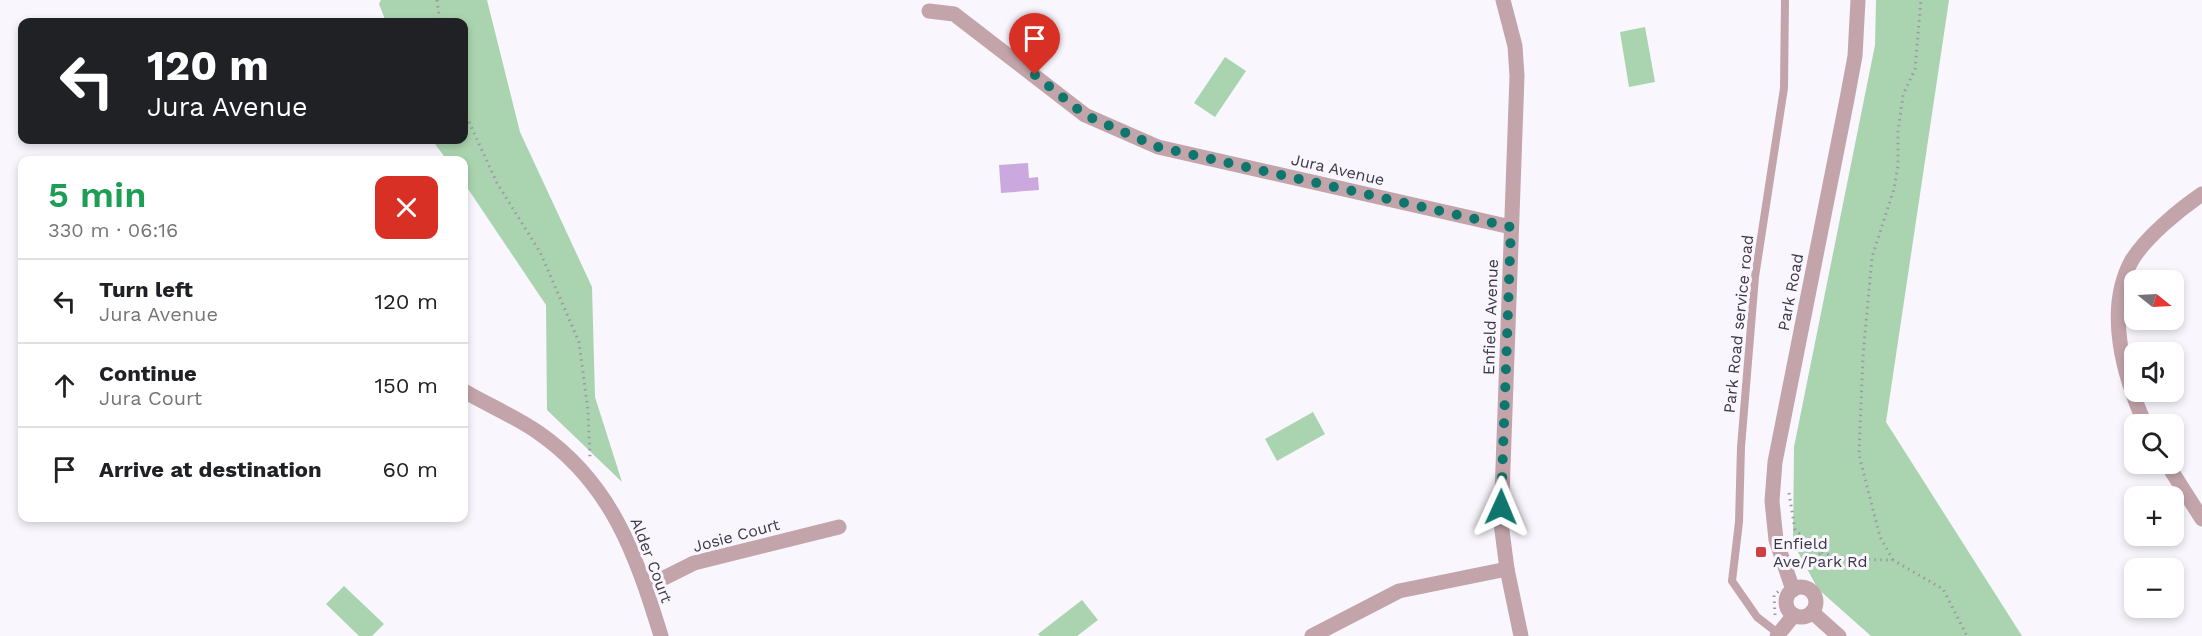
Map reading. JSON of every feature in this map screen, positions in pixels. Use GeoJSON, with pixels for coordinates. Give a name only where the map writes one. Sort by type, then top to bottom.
{"type":"FeatureCollection","features":[{"type":"Feature","properties":{"kind":"street","name":"Enfield Avenue"},"geometry":{"type":"LineString","coordinates":[[1503,0],[1515,46],[1517,76],[1501,502],[1502,542],[1521,636]]}},
{"type":"Feature","properties":{"kind":"street","name":"Park Road"},"geometry":{"type":"LineString","coordinates":[[1793,590],[1776,540],[1772,501],[1775,462],[1847,99],[1854,56],[1858,0]]}},
{"type":"Feature","properties":{"kind":"street","name":"Jura Avenue"},"geometry":{"type":"LineString","coordinates":[[929,11],[954,14],[1085,115],[1158,147],[1511,227]]}},
{"type":"Feature","properties":{"kind":"street"},"geometry":{"type":"LineString","coordinates":[[2141,414],[2124,367],[2120,298],[2133,260],[2169,221],[2202,194]]}},
{"type":"Feature","properties":{"kind":"street","name":"Alder Court"},"geometry":{"type":"LineString","coordinates":[[468,393],[539,433],[576,464],[591,481],[621,523],[646,587],[661,636]]}},
{"type":"Feature","properties":{"kind":"street"},"geometry":{"type":"LineString","coordinates":[[2173,474],[2202,519]]}},
{"type":"Feature","properties":{"kind":"street","name":"Josie Court"},"geometry":{"type":"LineString","coordinates":[[646,587],[694,563],[839,527]]}},
{"type":"Feature","properties":{"kind":"street"},"geometry":{"type":"LineString","coordinates":[[1312,636],[1399,591],[1507,569]]}},
{"type":"Feature","properties":{"kind":"street"},"geometry":{"type":"LineString","coordinates":[[1802,587],[1811,591],[1816,604],[1812,612],[1803,616],[1794,615],[1787,603],[1793,590],[1802,587]]}},
{"type":"Feature","properties":{"kind":"street"},"geometry":{"type":"LineString","coordinates":[[1812,612],[1839,636]]}},
{"type":"Feature","properties":{"kind":"street"},"geometry":{"type":"LineString","coordinates":[[1778,635],[1794,615]]}},
{"type":"Feature","properties":{"kind":"lane","name":"Park Road service road"},"geometry":{"type":"LineString","coordinates":[[1778,635],[1758,616],[1732,581],[1739,522],[1741,447],[1755,277],[1784,88],[1785,0]]}},
{"type":"Feature","properties":{"kind":"path"},"geometry":{"type":"LineString","coordinates":[[437,0],[439,18]]}},
{"type":"Feature","properties":{"kind":"path"},"geometry":{"type":"LineString","coordinates":[[1893,560],[1880,537],[1859,455],[1863,356],[1872,257],[1894,189],[1903,94],[1915,69],[1921,0]]}},
{"type":"Feature","properties":{"kind":"path"},"geometry":{"type":"LineString","coordinates":[[468,120],[497,183],[540,252],[579,342],[588,410],[591,481]]}},
{"type":"Feature","properties":{"kind":"path"},"geometry":{"type":"LineString","coordinates":[[1795,531],[1839,559],[1893,560],[1942,589],[1967,636]]}},
{"type":"Feature","properties":{"kind":"green space"},"geometry":{"type":"Polygon","coordinates":[[[381,0],[487,0],[520,132],[592,287],[595,397],[622,482],[547,410],[546,305],[468,189],[468,156],[444,156],[435,144],[468,144],[468,18],[384,18],[379,4],[381,0]]]}},
{"type":"Feature","properties":{"kind":"green space"},"geometry":{"type":"Polygon","coordinates":[[[1876,0],[1949,0],[1886,422],[2022,636],[1871,636],[1818,589],[1793,543],[1794,447],[1875,45],[1876,0]]]}},
{"type":"Feature","properties":{"kind":"green space"},"geometry":{"type":"Polygon","coordinates":[[[1645,27],[1655,82],[1629,87],[1620,32],[1645,27]]]}},
{"type":"Feature","properties":{"kind":"green space"},"geometry":{"type":"Polygon","coordinates":[[[1225,57],[1246,71],[1215,117],[1194,103],[1225,57]]]}},
{"type":"Feature","properties":{"kind":"green space"},"geometry":{"type":"Polygon","coordinates":[[[1313,412],[1325,434],[1277,461],[1265,439],[1313,412]]]}},
{"type":"Feature","properties":{"kind":"green space"},"geometry":{"type":"Polygon","coordinates":[[[344,586],[384,624],[372,636],[359,636],[326,604],[344,586]]]}},
{"type":"Feature","properties":{"kind":"green space"},"geometry":{"type":"Polygon","coordinates":[[[1082,600],[1098,620],[1077,636],[1040,636],[1038,634],[1082,600]]]}},
{"type":"Feature","properties":{"kind":"building"},"geometry":{"type":"Polygon","coordinates":[[[1028,163],[1029,178],[1038,177],[1039,190],[1001,193],[999,165],[1028,163]]]}},
{"type":"Feature","properties":{"kind":"place","name":"Enfield Ave/Park Rd"},"geometry":{"type":"Point","coordinates":[1761,552]}},
{"type":"Feature","properties":{"kind":"route"},"geometry":{"type":"LineString","coordinates":[[1035,75],[1085,115],[1158,147],[1511,227],[1501,507]]}}]}
